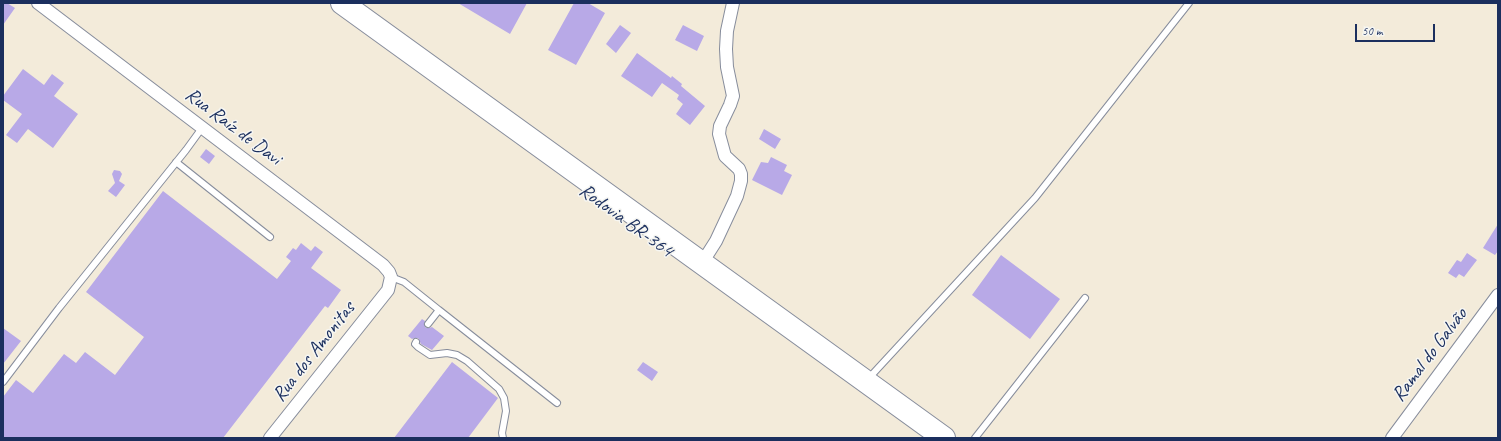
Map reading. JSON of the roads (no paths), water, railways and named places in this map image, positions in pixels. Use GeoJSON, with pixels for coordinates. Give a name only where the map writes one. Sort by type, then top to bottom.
{"type":"FeatureCollection","features":[{"type":"Feature","properties":{"kind":"highway","name":"Rodovia BR-364"},"geometry":{"type":"LineString","coordinates":[[328,3],[924,438]]}},
{"type":"Feature","properties":{"kind":"highway"},"geometry":{"type":"LineString","coordinates":[[349,5],[944,438]]}},
{"type":"Feature","properties":{"kind":"street","name":"Rua Raíz de Davi"},"geometry":{"type":"LineString","coordinates":[[38,3],[383,265],[391,277]]}},
{"type":"Feature","properties":{"kind":"street"},"geometry":{"type":"LineString","coordinates":[[702,262],[716,241],[741,181],[739,169],[726,156],[719,134],[720,126],[733,96],[727,67],[726,49],[727,31],[733,3]]}},
{"type":"Feature","properties":{"kind":"street","name":"Rua dos Amonitas"},"geometry":{"type":"LineString","coordinates":[[270,438],[388,290],[391,277]]}},
{"type":"Feature","properties":{"kind":"street","name":"Ramal do Galvão"},"geometry":{"type":"LineString","coordinates":[[1392,438],[1498,295]]}},
{"type":"Feature","properties":{"kind":"lane"},"geometry":{"type":"LineString","coordinates":[[866,382],[1035,198],[1189,3]]}},
{"type":"Feature","properties":{"kind":"lane"},"geometry":{"type":"LineString","coordinates":[[3,382],[59,308],[202,128]]}},
{"type":"Feature","properties":{"kind":"lane"},"geometry":{"type":"LineString","coordinates":[[176,162],[270,237]]}},
{"type":"Feature","properties":{"kind":"lane"},"geometry":{"type":"LineString","coordinates":[[391,277],[404,282],[557,403]]}},
{"type":"Feature","properties":{"kind":"lane"},"geometry":{"type":"LineString","coordinates":[[975,438],[1085,298]]}},
{"type":"Feature","properties":{"kind":"lane"},"geometry":{"type":"LineString","coordinates":[[428,324],[439,310]]}},
{"type":"Feature","properties":{"kind":"lane"},"geometry":{"type":"LineString","coordinates":[[416,342],[415,344],[418,347],[430,355],[447,353],[457,355],[467,361],[499,389],[504,398],[506,411],[502,433],[503,438]]}}]}
